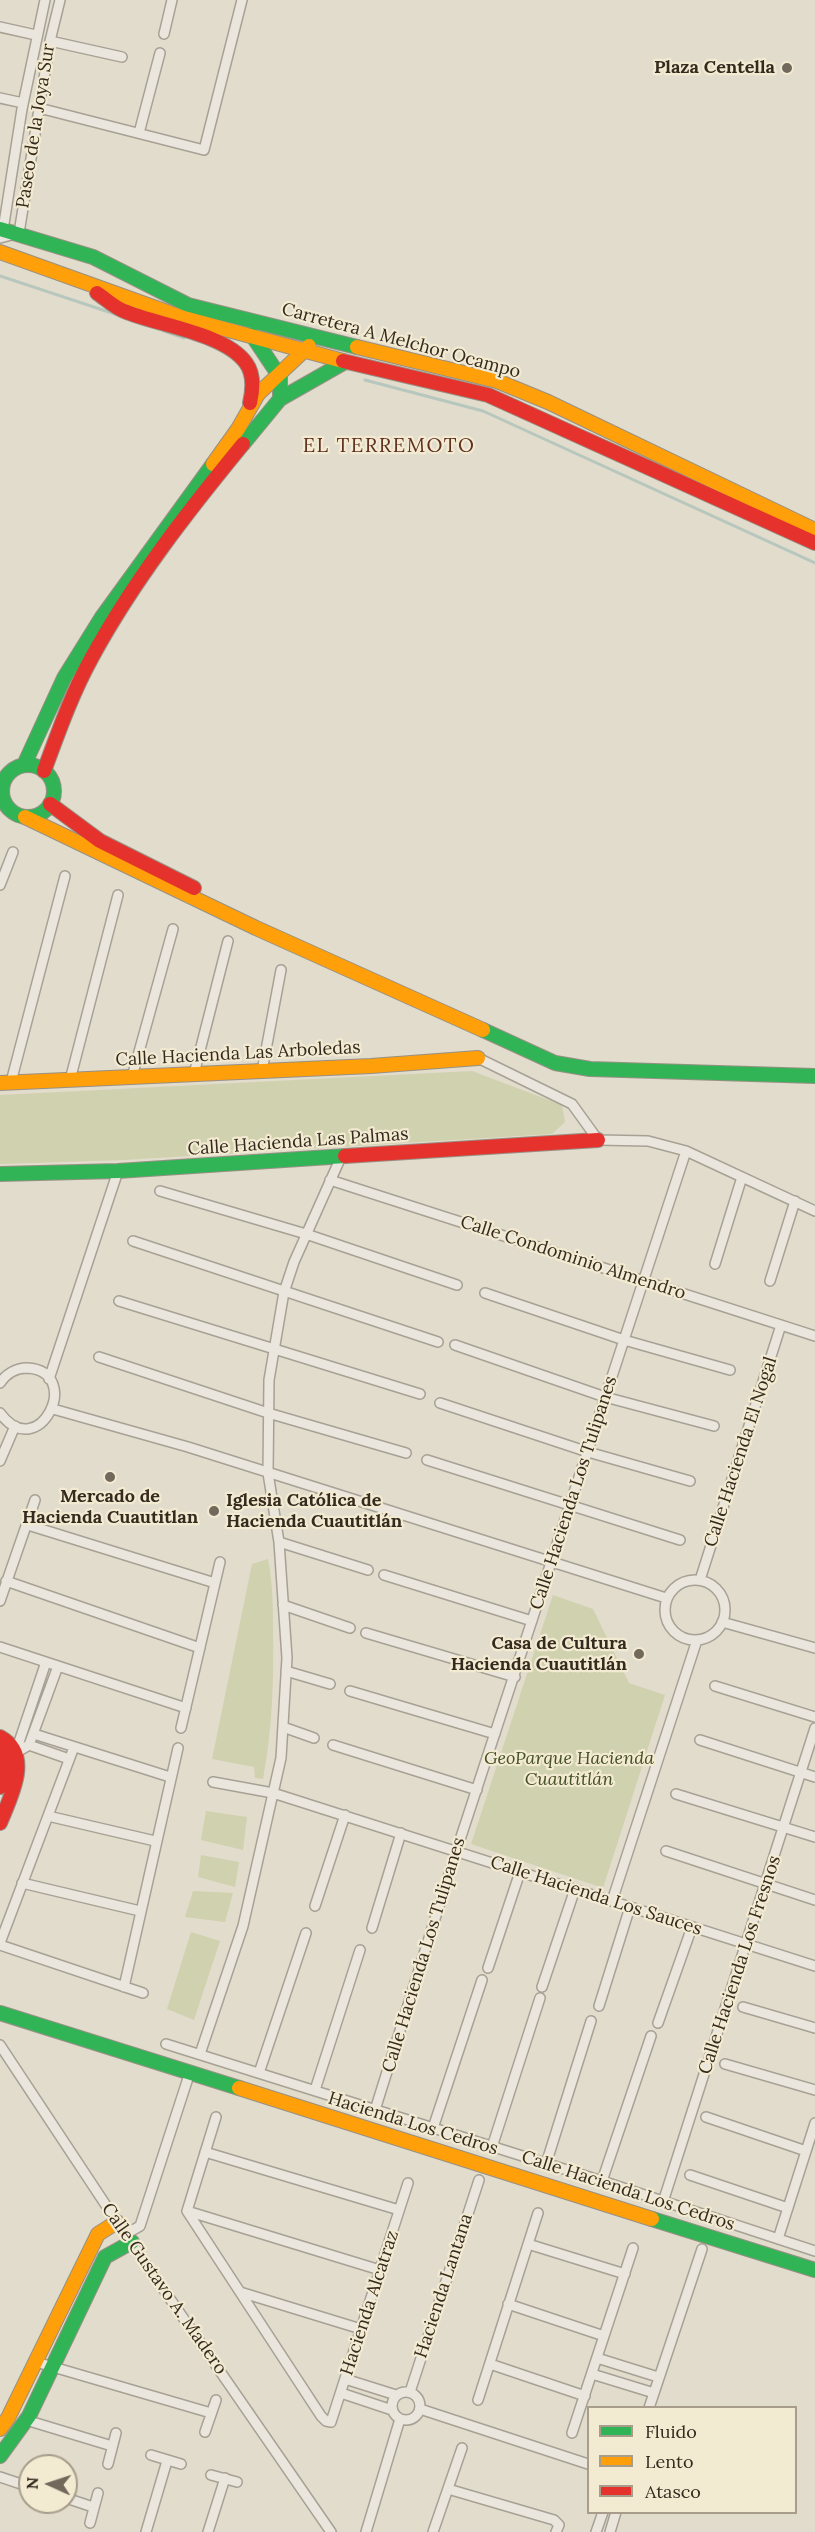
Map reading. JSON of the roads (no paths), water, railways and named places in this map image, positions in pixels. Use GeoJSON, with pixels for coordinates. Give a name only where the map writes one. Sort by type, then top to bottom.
{"type":"FeatureCollection","features":[{"type":"Feature","properties":{"kind":"main road","name":"Carretera A Melchor Ocampo"},"geometry":{"type":"LineString","coordinates":[[1,232],[19,233],[93,257],[188,305],[497,381],[548,402],[815,530]]}},
{"type":"Feature","properties":{"kind":"main road"},"geometry":{"type":"LineString","coordinates":[[0,252],[184,318],[254,336]]}},
{"type":"Feature","properties":{"kind":"main road"},"geometry":{"type":"LineString","coordinates":[[81,281],[122,310],[212,340],[238,353],[246,362],[252,378],[249,411]]}},
{"type":"Feature","properties":{"kind":"main road"},"geometry":{"type":"LineString","coordinates":[[214,312],[218,319],[246,330],[254,336],[278,373],[281,387],[280,399]]}},
{"type":"Feature","properties":{"kind":"main road","name":"Carretera A Melchor Ocampo"},"geometry":{"type":"LineString","coordinates":[[254,336],[345,362],[488,395],[815,543]]}},
{"type":"Feature","properties":{"kind":"main road"},"geometry":{"type":"LineString","coordinates":[[24,765],[52,700],[82,649],[249,411],[258,393],[312,343],[457,379],[497,381]]}},
{"type":"Feature","properties":{"kind":"main road"},"geometry":{"type":"LineString","coordinates":[[44,771],[59,729],[91,658],[128,597],[190,509],[280,399],[345,362]]}},
{"type":"Feature","properties":{"kind":"main road"},"geometry":{"type":"LineString","coordinates":[[25,817],[39,814],[50,804],[54,790],[49,776],[44,771],[38,767],[24,765],[17,767],[3,778],[1,796],[11,811],[256,928],[555,1063],[590,1069],[815,1076]]}},
{"type":"Feature","properties":{"kind":"main road"},"geometry":{"type":"LineString","coordinates":[[50,804],[66,820],[90,835],[259,922],[557,1056],[591,1062],[815,1067]]}},
{"type":"Feature","properties":{"kind":"main road","name":"Calle Hacienda Las Arboledas"},"geometry":{"type":"LineString","coordinates":[[5,1082],[371,1066],[478,1058]]}},
{"type":"Feature","properties":{"kind":"main road","name":"Calle Hacienda Las Palmas"},"geometry":{"type":"LineString","coordinates":[[0,1174],[118,1172],[598,1140]]}},
{"type":"Feature","properties":{"kind":"main road"},"geometry":{"type":"LineString","coordinates":[[0,1737],[7,1739],[6,1774],[0,1787]]}},
{"type":"Feature","properties":{"kind":"main road"},"geometry":{"type":"LineString","coordinates":[[0,1823],[18,1776],[7,1754]]}},
{"type":"Feature","properties":{"kind":"main road","name":"Hacienda Los Cedros"},"geometry":{"type":"LineString","coordinates":[[0,2013],[815,2270]]}},
{"type":"Feature","properties":{"kind":"main road"},"geometry":{"type":"LineString","coordinates":[[0,2429],[8,2418],[98,2235],[117,2222]]}},
{"type":"Feature","properties":{"kind":"main road"},"geometry":{"type":"LineString","coordinates":[[0,2456],[26,2421],[105,2257],[129,2238]]}},
{"type":"Feature","properties":{"kind":"street"},"geometry":{"type":"LineString","coordinates":[[1,232],[23,103],[45,0]]}},
{"type":"Feature","properties":{"kind":"street","name":"Paseo de la Joya Sur"},"geometry":{"type":"LineString","coordinates":[[19,233],[50,41],[60,0]]}},
{"type":"Feature","properties":{"kind":"street"},"geometry":{"type":"LineString","coordinates":[[164,34],[172,0]]}},
{"type":"Feature","properties":{"kind":"street"},"geometry":{"type":"LineString","coordinates":[[39,108],[204,150],[242,0]]}},
{"type":"Feature","properties":{"kind":"street"},"geometry":{"type":"LineString","coordinates":[[0,27],[36,35]]}},
{"type":"Feature","properties":{"kind":"street"},"geometry":{"type":"LineString","coordinates":[[50,41],[122,57]]}},
{"type":"Feature","properties":{"kind":"street"},"geometry":{"type":"LineString","coordinates":[[139,133],[160,53]]}},
{"type":"Feature","properties":{"kind":"street"},"geometry":{"type":"LineString","coordinates":[[0,98],[23,103]]}},
{"type":"Feature","properties":{"kind":"street"},"geometry":{"type":"LineString","coordinates":[[0,885],[13,852]]}},
{"type":"Feature","properties":{"kind":"street"},"geometry":{"type":"LineString","coordinates":[[5,1082],[65,876]]}},
{"type":"Feature","properties":{"kind":"street"},"geometry":{"type":"LineString","coordinates":[[70,1080],[118,895]]}},
{"type":"Feature","properties":{"kind":"street"},"geometry":{"type":"LineString","coordinates":[[132,1077],[172,929]]}},
{"type":"Feature","properties":{"kind":"street"},"geometry":{"type":"LineString","coordinates":[[194,1074],[228,941]]}},
{"type":"Feature","properties":{"kind":"street"},"geometry":{"type":"LineString","coordinates":[[262,1071],[281,970]]}},
{"type":"Feature","properties":{"kind":"street"},"geometry":{"type":"LineString","coordinates":[[478,1058],[572,1104],[598,1140],[648,1141],[686,1151],[815,1211]]}},
{"type":"Feature","properties":{"kind":"street","name":"Calle Hacienda Los Tulipanes"},"geometry":{"type":"LineString","coordinates":[[375,2110],[456,1852],[686,1151]]}},
{"type":"Feature","properties":{"kind":"street"},"geometry":{"type":"LineString","coordinates":[[200,2054],[243,1926],[281,1758],[286,1671],[279,1542],[268,1473],[269,1380],[284,1292],[306,1234],[341,1158]]}},
{"type":"Feature","properties":{"kind":"street"},"geometry":{"type":"LineString","coordinates":[[49,1379],[118,1172]]}},
{"type":"Feature","properties":{"kind":"street"},"geometry":{"type":"LineString","coordinates":[[715,1264],[742,1177]]}},
{"type":"Feature","properties":{"kind":"street","name":"Calle Condominio Almendro"},"geometry":{"type":"LineString","coordinates":[[330,1180],[815,1336]]}},
{"type":"Feature","properties":{"kind":"street"},"geometry":{"type":"LineString","coordinates":[[160,1191],[306,1234],[457,1285]]}},
{"type":"Feature","properties":{"kind":"street"},"geometry":{"type":"LineString","coordinates":[[770,1281],[795,1201]]}},
{"type":"Feature","properties":{"kind":"street"},"geometry":{"type":"LineString","coordinates":[[133,1242],[438,1342]]}},
{"type":"Feature","properties":{"kind":"street"},"geometry":{"type":"LineString","coordinates":[[485,1293],[624,1340],[730,1370]]}},
{"type":"Feature","properties":{"kind":"street"},"geometry":{"type":"LineString","coordinates":[[119,1301],[420,1394]]}},
{"type":"Feature","properties":{"kind":"street","name":"Calle Hacienda El Nogal"},"geometry":{"type":"LineString","coordinates":[[700,1580],[781,1325]]}},
{"type":"Feature","properties":{"kind":"street"},"geometry":{"type":"LineString","coordinates":[[455,1345],[605,1397],[714,1426]]}},
{"type":"Feature","properties":{"kind":"street"},"geometry":{"type":"LineString","coordinates":[[99,1357],[268,1413],[405,1453]]}},
{"type":"Feature","properties":{"kind":"street"},"geometry":{"type":"LineString","coordinates":[[0,1383],[8,1374],[25,1368],[34,1369],[49,1379],[55,1394],[53,1409],[42,1423],[24,1428],[15,1426],[5,1420],[0,1413]]}},
{"type":"Feature","properties":{"kind":"street"},"geometry":{"type":"LineString","coordinates":[[440,1403],[588,1452],[690,1481]]}},
{"type":"Feature","properties":{"kind":"street"},"geometry":{"type":"LineString","coordinates":[[53,1409],[188,1447],[666,1598]]}},
{"type":"Feature","properties":{"kind":"street"},"geometry":{"type":"LineString","coordinates":[[1,1457],[15,1426]]}},
{"type":"Feature","properties":{"kind":"street"},"geometry":{"type":"LineString","coordinates":[[428,1460],[680,1540]]}},
{"type":"Feature","properties":{"kind":"street"},"geometry":{"type":"LineString","coordinates":[[0,1601],[35,1500]]}},
{"type":"Feature","properties":{"kind":"street"},"geometry":{"type":"LineString","coordinates":[[28,1525],[214,1583]]}},
{"type":"Feature","properties":{"kind":"street"},"geometry":{"type":"LineString","coordinates":[[279,1542],[368,1570]]}},
{"type":"Feature","properties":{"kind":"street"},"geometry":{"type":"LineString","coordinates":[[181,1728],[220,1562]]}},
{"type":"Feature","properties":{"kind":"street"},"geometry":{"type":"LineString","coordinates":[[384,1575],[532,1622]]}},
{"type":"Feature","properties":{"kind":"street"},"geometry":{"type":"LineString","coordinates":[[686,1580],[700,1580],[710,1584],[723,1600],[725,1611],[723,1622],[712,1635],[697,1640],[685,1639],[674,1632],[667,1623],[664,1611],[666,1598],[674,1587],[686,1580]]}},
{"type":"Feature","properties":{"kind":"street"},"geometry":{"type":"LineString","coordinates":[[6,1581],[200,1648]]}},
{"type":"Feature","properties":{"kind":"street"},"geometry":{"type":"LineString","coordinates":[[283,1605],[350,1628]]}},
{"type":"Feature","properties":{"kind":"street"},"geometry":{"type":"LineString","coordinates":[[723,1622],[815,1648]]}},
{"type":"Feature","properties":{"kind":"street"},"geometry":{"type":"LineString","coordinates":[[366,1633],[515,1677]]}},
{"type":"Feature","properties":{"kind":"street"},"geometry":{"type":"LineString","coordinates":[[612,1901],[697,1640]]}},
{"type":"Feature","properties":{"kind":"street"},"geometry":{"type":"LineString","coordinates":[[0,1647],[186,1708]]}},
{"type":"Feature","properties":{"kind":"street"},"geometry":{"type":"LineString","coordinates":[[7,1754],[29,1713],[46,1662]]}},
{"type":"Feature","properties":{"kind":"street"},"geometry":{"type":"LineString","coordinates":[[29,1745],[58,1666]]}},
{"type":"Feature","properties":{"kind":"street"},"geometry":{"type":"LineString","coordinates":[[286,1671],[330,1684]]}},
{"type":"Feature","properties":{"kind":"street"},"geometry":{"type":"LineString","coordinates":[[715,1686],[815,1717]]}},
{"type":"Feature","properties":{"kind":"street"},"geometry":{"type":"LineString","coordinates":[[350,1691],[495,1734]]}},
{"type":"Feature","properties":{"kind":"street"},"geometry":{"type":"LineString","coordinates":[[283,1727],[314,1738]]}},
{"type":"Feature","properties":{"kind":"street","name":"Calle Hacienda Los Fresnos"},"geometry":{"type":"LineString","coordinates":[[663,2202],[815,1728]]}},
{"type":"Feature","properties":{"kind":"street"},"geometry":{"type":"LineString","coordinates":[[34,1734],[170,1777]]}},
{"type":"Feature","properties":{"kind":"street"},"geometry":{"type":"LineString","coordinates":[[700,1740],[815,1777]]}},
{"type":"Feature","properties":{"kind":"street"},"geometry":{"type":"LineString","coordinates":[[7,1754],[29,1745],[69,1759]]}},
{"type":"Feature","properties":{"kind":"street"},"geometry":{"type":"LineString","coordinates":[[333,1745],[477,1790]]}},
{"type":"Feature","properties":{"kind":"street"},"geometry":{"type":"LineString","coordinates":[[74,1747],[0,1944],[143,1993]]}},
{"type":"Feature","properties":{"kind":"street"},"geometry":{"type":"LineString","coordinates":[[124,1987],[155,1841],[178,1748]]}},
{"type":"Feature","properties":{"kind":"street","name":"Calle Hacienda Los Sauces"},"geometry":{"type":"LineString","coordinates":[[213,1782],[273,1792],[815,1966]]}},
{"type":"Feature","properties":{"kind":"street"},"geometry":{"type":"LineString","coordinates":[[676,1794],[815,1837]]}},
{"type":"Feature","properties":{"kind":"street"},"geometry":{"type":"LineString","coordinates":[[315,1906],[345,1815]]}},
{"type":"Feature","properties":{"kind":"street"},"geometry":{"type":"LineString","coordinates":[[48,1816],[155,1841]]}},
{"type":"Feature","properties":{"kind":"street"},"geometry":{"type":"LineString","coordinates":[[372,1928],[401,1833]]}},
{"type":"Feature","properties":{"kind":"street"},"geometry":{"type":"LineString","coordinates":[[666,1851],[815,1900]]}},
{"type":"Feature","properties":{"kind":"street"},"geometry":{"type":"LineString","coordinates":[[488,1968],[520,1872]]}},
{"type":"Feature","properties":{"kind":"street"},"geometry":{"type":"LineString","coordinates":[[22,1883],[140,1911]]}},
{"type":"Feature","properties":{"kind":"street"},"geometry":{"type":"LineString","coordinates":[[542,1987],[575,1889]]}},
{"type":"Feature","properties":{"kind":"street"},"geometry":{"type":"LineString","coordinates":[[599,2006],[630,1907]]}},
{"type":"Feature","properties":{"kind":"street"},"geometry":{"type":"LineString","coordinates":[[658,2023],[692,1927]]}},
{"type":"Feature","properties":{"kind":"street"},"geometry":{"type":"LineString","coordinates":[[259,2073],[306,1933]]}},
{"type":"Feature","properties":{"kind":"street"},"geometry":{"type":"LineString","coordinates":[[315,2090],[360,1950]]}},
{"type":"Feature","properties":{"kind":"street"},"geometry":{"type":"LineString","coordinates":[[433,2128],[482,1980]]}},
{"type":"Feature","properties":{"kind":"street"},"geometry":{"type":"LineString","coordinates":[[492,2147],[540,1998]]}},
{"type":"Feature","properties":{"kind":"street"},"geometry":{"type":"LineString","coordinates":[[743,2007],[815,2028]]}},
{"type":"Feature","properties":{"kind":"street"},"geometry":{"type":"LineString","coordinates":[[546,2164],[591,2021]]}},
{"type":"Feature","properties":{"kind":"street"},"geometry":{"type":"LineString","coordinates":[[602,2181],[651,2036]]}},
{"type":"Feature","properties":{"kind":"street","name":"Calle Hacienda Los Cedros"},"geometry":{"type":"LineString","coordinates":[[166,2044],[602,2181],[815,2251]]}},
{"type":"Feature","properties":{"kind":"street","name":"Calle Gustavo A. Madero"},"geometry":{"type":"LineString","coordinates":[[0,2045],[117,2222],[331,2532]]}},
{"type":"Feature","properties":{"kind":"street"},"geometry":{"type":"LineString","coordinates":[[725,2064],[815,2090]]}},
{"type":"Feature","properties":{"kind":"street"},"geometry":{"type":"LineString","coordinates":[[129,2238],[140,2226],[190,2072]]}},
{"type":"Feature","properties":{"kind":"street"},"geometry":{"type":"LineString","coordinates":[[187,2211],[216,2117]]}},
{"type":"Feature","properties":{"kind":"street"},"geometry":{"type":"LineString","coordinates":[[706,2117],[806,2151]]}},
{"type":"Feature","properties":{"kind":"street"},"geometry":{"type":"LineString","coordinates":[[778,2239],[815,2123]]}},
{"type":"Feature","properties":{"kind":"street"},"geometry":{"type":"LineString","coordinates":[[205,2152],[399,2210]]}},
{"type":"Feature","properties":{"kind":"street"},"geometry":{"type":"LineString","coordinates":[[690,2175],[788,2208]]}},
{"type":"Feature","properties":{"kind":"street","name":"Hacienda Lantana"},"geometry":{"type":"LineString","coordinates":[[410,2392],[478,2180]]}},
{"type":"Feature","properties":{"kind":"street","name":"Hacienda Alcatraz"},"geometry":{"type":"LineString","coordinates":[[240,2292],[321,2416],[331,2422],[408,2183]]}},
{"type":"Feature","properties":{"kind":"street"},"geometry":{"type":"LineString","coordinates":[[187,2211],[380,2270]]}},
{"type":"Feature","properties":{"kind":"street"},"geometry":{"type":"LineString","coordinates":[[187,2211],[240,2292],[361,2329]]}},
{"type":"Feature","properties":{"kind":"street"},"geometry":{"type":"LineString","coordinates":[[478,2400],[538,2213]]}},
{"type":"Feature","properties":{"kind":"street"},"geometry":{"type":"LineString","coordinates":[[528,2244],[625,2274]]}},
{"type":"Feature","properties":{"kind":"street"},"geometry":{"type":"LineString","coordinates":[[572,2433],[633,2248]]}},
{"type":"Feature","properties":{"kind":"street"},"geometry":{"type":"LineString","coordinates":[[650,2406],[702,2249]]}},
{"type":"Feature","properties":{"kind":"street"},"geometry":{"type":"LineString","coordinates":[[508,2304],[604,2336]]}},
{"type":"Feature","properties":{"kind":"street"},"geometry":{"type":"LineString","coordinates":[[597,2358],[658,2377]]}},
{"type":"Feature","properties":{"kind":"street"},"geometry":{"type":"LineString","coordinates":[[36,2362],[211,2413]]}},
{"type":"Feature","properties":{"kind":"street"},"geometry":{"type":"LineString","coordinates":[[490,2364],[585,2396]]}},
{"type":"Feature","properties":{"kind":"street"},"geometry":{"type":"LineString","coordinates":[[592,2374],[654,2393]]}},
{"type":"Feature","properties":{"kind":"street"},"geometry":{"type":"LineString","coordinates":[[345,2379],[396,2395]]}},
{"type":"Feature","properties":{"kind":"street"},"geometry":{"type":"LineString","coordinates":[[341,2393],[392,2410],[400,2419],[412,2419],[420,2409],[419,2400],[410,2392],[403,2392],[396,2395],[392,2402],[392,2410]]}},
{"type":"Feature","properties":{"kind":"street"},"geometry":{"type":"LineString","coordinates":[[206,2432],[216,2400]]}},
{"type":"Feature","properties":{"kind":"street"},"geometry":{"type":"LineString","coordinates":[[420,2409],[587,2464]]}},
{"type":"Feature","properties":{"kind":"street"},"geometry":{"type":"LineString","coordinates":[[366,2532],[400,2419]]}},
{"type":"Feature","properties":{"kind":"street"},"geometry":{"type":"LineString","coordinates":[[26,2421],[112,2446]]}},
{"type":"Feature","properties":{"kind":"street"},"geometry":{"type":"LineString","coordinates":[[108,2464],[116,2433]]}},
{"type":"Feature","properties":{"kind":"street"},"geometry":{"type":"LineString","coordinates":[[434,2532],[462,2448]]}},
{"type":"Feature","properties":{"kind":"street"},"geometry":{"type":"LineString","coordinates":[[151,2455],[182,2464]]}},
{"type":"Feature","properties":{"kind":"street"},"geometry":{"type":"LineString","coordinates":[[146,2532],[167,2461]]}},
{"type":"Feature","properties":{"kind":"street"},"geometry":{"type":"LineString","coordinates":[[211,2475],[237,2482]]}},
{"type":"Feature","properties":{"kind":"street"},"geometry":{"type":"LineString","coordinates":[[0,2477],[18,2483]]}},
{"type":"Feature","properties":{"kind":"street"},"geometry":{"type":"LineString","coordinates":[[208,2532],[225,2478]]}},
{"type":"Feature","properties":{"kind":"street"},"geometry":{"type":"LineString","coordinates":[[448,2489],[554,2520],[559,2525],[556,2532]]}},
{"type":"Feature","properties":{"kind":"street"},"geometry":{"type":"LineString","coordinates":[[90,2523],[98,2493]]}},
{"type":"Feature","properties":{"kind":"street"},"geometry":{"type":"LineString","coordinates":[[78,2502],[93,2506]]}},
{"type":"Feature","properties":{"kind":"street"},"geometry":{"type":"LineString","coordinates":[[596,2532],[602,2514]]}},
{"type":"Feature","properties":{"kind":"street"},"geometry":{"type":"LineString","coordinates":[[610,2532],[615,2514]]}},
{"type":"Feature","properties":{"kind":"waterway"},"geometry":{"type":"LineString","coordinates":[[0,276],[118,315]]}},
{"type":"Feature","properties":{"kind":"waterway"},"geometry":{"type":"LineString","coordinates":[[164,331],[184,338]]}},
{"type":"Feature","properties":{"kind":"waterway"},"geometry":{"type":"LineString","coordinates":[[365,380],[483,411],[815,563]]}},
{"type":"Feature","properties":{"kind":"place","name":"Plaza Centella"},"geometry":{"type":"Point","coordinates":[787,68]}},
{"type":"Feature","properties":{"kind":"place","name":"Mercado de Hacienda Cuautitlan"},"geometry":{"type":"Point","coordinates":[110,1477]}},
{"type":"Feature","properties":{"kind":"place","name":"Iglesia Católica de Hacienda Cuautitlán"},"geometry":{"type":"Point","coordinates":[214,1511]}},
{"type":"Feature","properties":{"kind":"place","name":"Casa de Cultura Hacienda Cuautitlán"},"geometry":{"type":"Point","coordinates":[639,1654]}},
{"type":"Feature","properties":{"kind":"district","name":"EL TERREMOTO"},"geometry":{"type":"Point","coordinates":[389,446]}},
{"type":"Feature","properties":{"kind":"park label","name":"GeoParque Hacienda Cuautitlán"},"geometry":{"type":"Point","coordinates":[569,1769]}}]}
